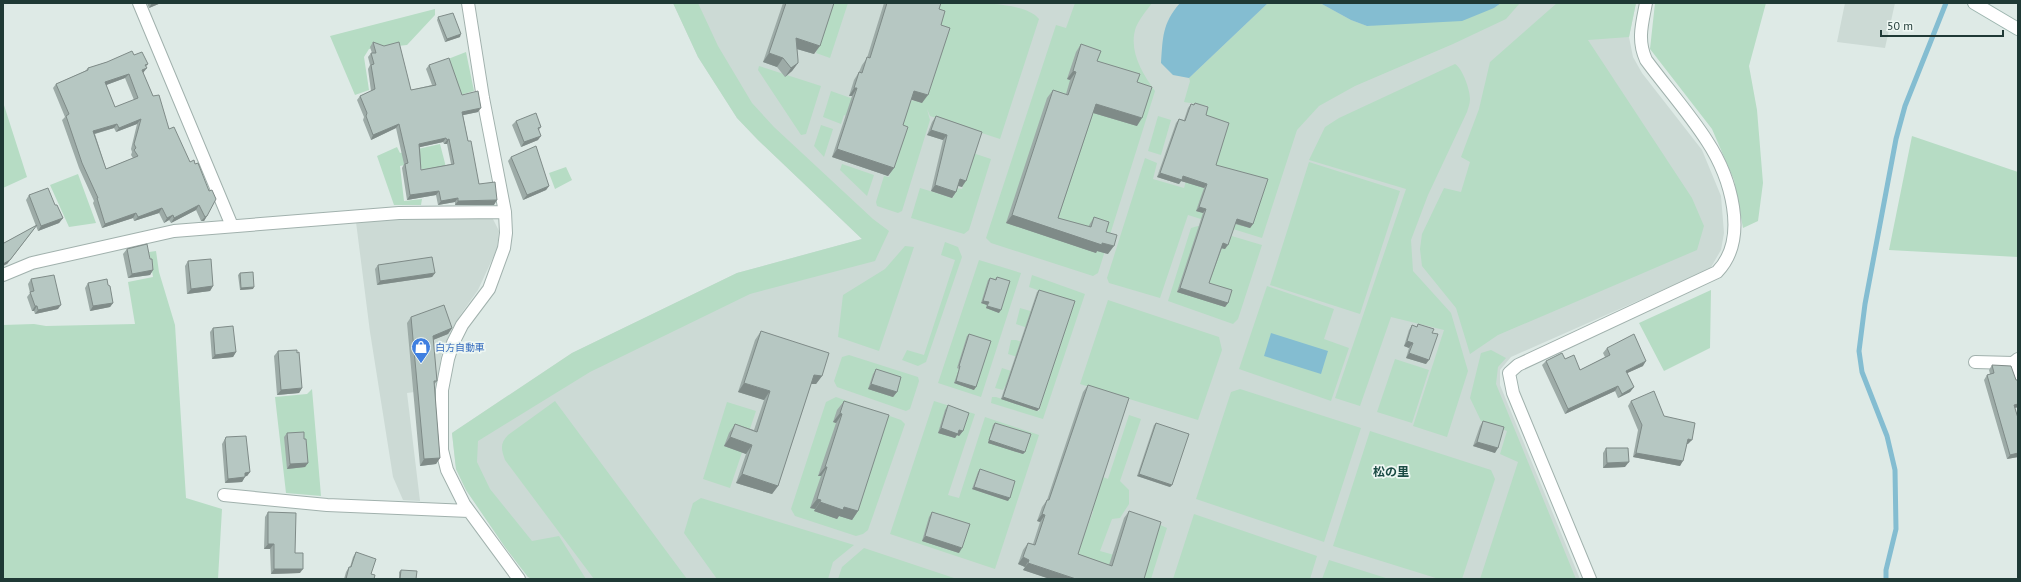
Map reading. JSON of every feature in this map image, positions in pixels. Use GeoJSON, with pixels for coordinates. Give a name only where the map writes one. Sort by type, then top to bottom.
{"type":"FeatureCollection","features":[{"type":"Feature","properties":{"kind":"street"},"geometry":{"type":"LineString","coordinates":[[139,3],[232,226]]}},
{"type":"Feature","properties":{"kind":"street"},"geometry":{"type":"LineString","coordinates":[[468,3],[483,98],[505,212],[506,233],[504,248],[489,289],[462,325],[453,342],[442,390],[442,450],[446,470],[455,488],[469,511],[519,579]]}},
{"type":"Feature","properties":{"kind":"street"},"geometry":{"type":"LineString","coordinates":[[1590,579],[1513,392],[1509,373],[1518,365],[1717,272],[1729,255],[1733,241],[1734,219],[1725,177],[1708,141],[1646,60],[1642,50],[1640,35],[1646,3]]}},
{"type":"Feature","properties":{"kind":"street"},"geometry":{"type":"LineString","coordinates":[[1974,3],[2018,29]]}},
{"type":"Feature","properties":{"kind":"street"},"geometry":{"type":"LineString","coordinates":[[3,275],[32,262],[174,231],[399,213],[505,212]]}},
{"type":"Feature","properties":{"kind":"street"},"geometry":{"type":"LineString","coordinates":[[1975,362],[2015,361],[2018,379]]}},
{"type":"Feature","properties":{"kind":"street"},"geometry":{"type":"LineString","coordinates":[[224,495],[327,505],[469,511]]}},
{"type":"Feature","properties":{"kind":"shaded area"},"geometry":{"type":"Polygon","coordinates":[[[673,3],[1636,3],[1629,37],[1633,57],[1642,73],[1702,150],[1721,196],[1724,233],[1721,250],[1710,269],[1511,357],[1500,370],[1500,385],[1580,579],[533,579],[528,577],[505,547],[466,490],[456,469],[452,433],[572,353],[737,273],[862,239],[758,140],[737,118],[698,57],[673,3]]]}},
{"type":"Feature","properties":{"kind":"shaded area"},"geometry":{"type":"Polygon","coordinates":[[[1845,3],[1895,3],[1885,48],[1837,42],[1845,3]]]}},
{"type":"Feature","properties":{"kind":"shaded area"},"geometry":{"type":"Polygon","coordinates":[[[469,216],[493,219],[499,231],[497,249],[478,290],[450,333],[441,356],[437,389],[407,393],[420,501],[403,500],[393,477],[370,332],[356,222],[469,216]]]}},
{"type":"Feature","properties":{"kind":"green space"},"geometry":{"type":"Polygon","coordinates":[[[673,3],[698,3],[718,46],[752,103],[774,127],[873,219],[889,231],[875,261],[750,294],[590,372],[478,441],[477,462],[490,489],[532,541],[559,536],[586,579],[533,579],[528,577],[505,547],[466,490],[456,469],[452,433],[572,353],[737,273],[862,239],[758,140],[737,118],[698,57],[673,3]]]}},
{"type":"Feature","properties":{"kind":"green space"},"geometry":{"type":"Polygon","coordinates":[[[832,3],[848,3],[830,58],[816,53],[832,3]]]}},
{"type":"Feature","properties":{"kind":"green space"},"geometry":{"type":"Polygon","coordinates":[[[939,3],[978,3],[1021,8],[1039,19],[1000,139],[930,116],[927,109],[930,120],[902,211],[898,213],[877,206],[876,202],[884,176],[889,177],[904,133],[844,115],[841,124],[823,117],[831,91],[904,117],[910,100],[914,101],[939,3]]]}},
{"type":"Feature","properties":{"kind":"green space"},"geometry":{"type":"Polygon","coordinates":[[[1075,3],[1152,3],[1136,27],[1134,44],[1135,53],[1141,69],[1155,91],[1098,273],[1093,276],[991,243],[986,238],[1056,25],[1066,28],[1075,3]]]}},
{"type":"Feature","properties":{"kind":"green space"},"geometry":{"type":"Polygon","coordinates":[[[1268,3],[1320,3],[1351,20],[1367,26],[1494,8],[1501,3],[1520,3],[1506,19],[1453,44],[1355,86],[1319,106],[1297,130],[1262,238],[1188,215],[1160,298],[1109,283],[1107,278],[1145,158],[1157,163],[1153,179],[1184,188],[1208,106],[1184,102],[1190,81],[1189,78],[1268,3]]]}},
{"type":"Feature","properties":{"kind":"green space"},"geometry":{"type":"Polygon","coordinates":[[[1557,3],[1636,3],[1629,37],[1588,40],[1692,198],[1704,226],[1697,250],[1498,335],[1470,354],[1456,308],[1422,266],[1420,249],[1422,234],[1444,188],[1461,192],[1470,162],[1461,157],[1479,109],[1490,62],[1557,3]]]}},
{"type":"Feature","properties":{"kind":"green space"},"geometry":{"type":"Polygon","coordinates":[[[1655,3],[1766,3],[1749,66],[1757,110],[1763,183],[1758,221],[1743,228],[1734,180],[1712,129],[1650,49],[1655,3]]]}},
{"type":"Feature","properties":{"kind":"green space"},"geometry":{"type":"Polygon","coordinates":[[[435,9],[435,15],[407,45],[369,49],[364,57],[369,90],[355,95],[330,36],[435,9]]]}},
{"type":"Feature","properties":{"kind":"green space"},"geometry":{"type":"Polygon","coordinates":[[[466,52],[474,91],[460,95],[448,59],[466,52]]]}},
{"type":"Feature","properties":{"kind":"green space"},"geometry":{"type":"Polygon","coordinates":[[[1455,64],[1461,70],[1466,80],[1470,95],[1467,112],[1428,195],[1411,240],[1413,271],[1451,313],[1468,371],[1447,437],[1413,426],[1444,330],[1391,317],[1360,406],[1335,398],[1406,189],[1309,160],[1325,127],[1339,118],[1455,64]]]}},
{"type":"Feature","properties":{"kind":"green space"},"geometry":{"type":"Polygon","coordinates":[[[759,66],[821,86],[806,134],[801,135],[758,70],[759,66]]]}},
{"type":"Feature","properties":{"kind":"green space"},"geometry":{"type":"Polygon","coordinates":[[[3,102],[27,177],[3,188],[3,102]]]}},
{"type":"Feature","properties":{"kind":"green space"},"geometry":{"type":"Polygon","coordinates":[[[1158,116],[1171,120],[1161,155],[1148,151],[1158,116]]]}},
{"type":"Feature","properties":{"kind":"green space"},"geometry":{"type":"Polygon","coordinates":[[[821,125],[833,129],[824,157],[814,146],[821,125]]]}},
{"type":"Feature","properties":{"kind":"green space"},"geometry":{"type":"Polygon","coordinates":[[[1912,136],[2018,172],[2018,257],[1889,250],[1912,136]]]}},
{"type":"Feature","properties":{"kind":"green space"},"geometry":{"type":"Polygon","coordinates":[[[440,144],[446,167],[425,177],[421,167],[414,168],[414,163],[400,166],[404,201],[422,199],[421,205],[394,205],[377,156],[397,147],[400,153],[440,144]]]}},
{"type":"Feature","properties":{"kind":"green space"},"geometry":{"type":"Polygon","coordinates":[[[973,153],[991,159],[969,230],[964,234],[911,218],[920,188],[953,198],[956,188],[962,189],[973,153]]]}},
{"type":"Feature","properties":{"kind":"green space"},"geometry":{"type":"Polygon","coordinates":[[[1309,162],[1400,191],[1360,314],[1270,285],[1309,162]]]}},
{"type":"Feature","properties":{"kind":"green space"},"geometry":{"type":"Polygon","coordinates":[[[842,164],[874,175],[867,196],[840,170],[842,164]]]}},
{"type":"Feature","properties":{"kind":"green space"},"geometry":{"type":"Polygon","coordinates":[[[566,167],[572,180],[555,189],[549,173],[566,167]]]}},
{"type":"Feature","properties":{"kind":"green space"},"geometry":{"type":"Polygon","coordinates":[[[78,174],[96,223],[69,227],[50,185],[78,174]]]}},
{"type":"Feature","properties":{"kind":"green space"},"geometry":{"type":"Polygon","coordinates":[[[1198,226],[1262,245],[1238,319],[1233,324],[1168,301],[1191,228],[1198,226]]]}},
{"type":"Feature","properties":{"kind":"green space"},"geometry":{"type":"Polygon","coordinates":[[[945,242],[958,247],[962,257],[926,362],[918,366],[902,360],[907,350],[924,355],[955,260],[941,255],[945,242]]]}},
{"type":"Feature","properties":{"kind":"green space"},"geometry":{"type":"Polygon","coordinates":[[[905,246],[914,247],[879,351],[838,337],[843,295],[885,269],[905,246]]]}},
{"type":"Feature","properties":{"kind":"green space"},"geometry":{"type":"Polygon","coordinates":[[[156,251],[159,272],[175,325],[186,498],[222,509],[218,579],[3,579],[3,325],[34,324],[46,326],[135,324],[128,282],[153,277],[149,252],[156,251]]]}},
{"type":"Feature","properties":{"kind":"green space"},"geometry":{"type":"Polygon","coordinates":[[[979,260],[1021,273],[981,397],[938,383],[979,260]]]}},
{"type":"Feature","properties":{"kind":"green space"},"geometry":{"type":"Polygon","coordinates":[[[1032,275],[1085,294],[1043,419],[991,403],[992,397],[996,397],[1039,411],[1043,398],[1005,386],[1003,390],[995,388],[1002,368],[1048,383],[1052,368],[1008,354],[1011,340],[1016,340],[1058,354],[1062,340],[1016,324],[1020,308],[1068,322],[1074,303],[1029,287],[1032,275]]]}},
{"type":"Feature","properties":{"kind":"green space"},"geometry":{"type":"Polygon","coordinates":[[[1267,286],[1334,309],[1324,339],[1349,348],[1331,401],[1239,369],[1267,286]]]}},
{"type":"Feature","properties":{"kind":"green space"},"geometry":{"type":"Polygon","coordinates":[[[1711,290],[1710,348],[1664,371],[1639,323],[1711,290]]]}},
{"type":"Feature","properties":{"kind":"green space"},"geometry":{"type":"Polygon","coordinates":[[[1108,300],[1219,337],[1222,350],[1198,420],[1080,384],[1108,300]]]}},
{"type":"Feature","properties":{"kind":"green space"},"geometry":{"type":"Polygon","coordinates":[[[1491,350],[1506,358],[1498,367],[1496,384],[1576,579],[1480,579],[1518,462],[1500,454],[1507,431],[1481,421],[1470,398],[1481,353],[1491,350]]]}},
{"type":"Feature","properties":{"kind":"green space"},"geometry":{"type":"Polygon","coordinates":[[[849,355],[918,377],[919,381],[910,409],[906,411],[837,387],[834,381],[842,357],[849,355]]]}},
{"type":"Feature","properties":{"kind":"green space"},"geometry":{"type":"Polygon","coordinates":[[[1395,359],[1429,370],[1412,423],[1377,412],[1395,359]]]}},
{"type":"Feature","properties":{"kind":"green space"},"geometry":{"type":"Polygon","coordinates":[[[312,389],[321,496],[286,493],[275,397],[307,394],[312,389]]]}},
{"type":"Feature","properties":{"kind":"green space"},"geometry":{"type":"Polygon","coordinates":[[[1240,389],[1361,428],[1324,542],[1196,499],[1231,392],[1240,389]]]}},
{"type":"Feature","properties":{"kind":"green space"},"geometry":{"type":"Polygon","coordinates":[[[836,397],[901,420],[905,424],[868,530],[863,534],[856,536],[795,516],[791,509],[826,402],[836,397]]]}},
{"type":"Feature","properties":{"kind":"green space"},"geometry":{"type":"Polygon","coordinates":[[[555,401],[687,579],[594,579],[505,460],[502,444],[505,438],[555,401]]]}},
{"type":"Feature","properties":{"kind":"green space"},"geometry":{"type":"Polygon","coordinates":[[[934,401],[975,414],[948,495],[959,498],[985,417],[1039,435],[995,569],[890,534],[934,401]]]}},
{"type":"Feature","properties":{"kind":"green space"},"geometry":{"type":"Polygon","coordinates":[[[727,402],[756,411],[730,488],[703,479],[727,402]]]}},
{"type":"Feature","properties":{"kind":"green space"},"geometry":{"type":"Polygon","coordinates":[[[1129,415],[1141,419],[1120,481],[1129,490],[1129,504],[1120,518],[1112,519],[1100,551],[1146,564],[1158,524],[1167,528],[1151,579],[1132,579],[1077,561],[1078,551],[1093,512],[1093,507],[1103,477],[1108,479],[1129,415]]]}},
{"type":"Feature","properties":{"kind":"green space"},"geometry":{"type":"Polygon","coordinates":[[[1370,431],[1491,470],[1495,479],[1462,579],[1439,579],[1333,546],[1370,431]]]}},
{"type":"Feature","properties":{"kind":"green space"},"geometry":{"type":"Polygon","coordinates":[[[701,498],[854,545],[833,562],[828,579],[717,579],[684,533],[693,503],[701,498]]]}},
{"type":"Feature","properties":{"kind":"green space"},"geometry":{"type":"Polygon","coordinates":[[[1194,514],[1317,556],[1310,579],[1173,579],[1194,514]]]}},
{"type":"Feature","properties":{"kind":"green space"},"geometry":{"type":"Polygon","coordinates":[[[864,548],[957,579],[838,579],[842,567],[864,548]]]}},
{"type":"Feature","properties":{"kind":"green space"},"geometry":{"type":"Polygon","coordinates":[[[1329,560],[1389,579],[1322,579],[1329,560]]]}},
{"type":"Feature","properties":{"kind":"water"},"geometry":{"type":"Polygon","coordinates":[[[1180,3],[1268,3],[1189,78],[1173,75],[1161,63],[1164,31],[1174,11],[1180,3]]]}},
{"type":"Feature","properties":{"kind":"water"},"geometry":{"type":"Polygon","coordinates":[[[1320,3],[1501,3],[1494,8],[1462,21],[1367,26],[1351,20],[1320,3]]]}},
{"type":"Feature","properties":{"kind":"water"},"geometry":{"type":"Polygon","coordinates":[[[1271,333],[1328,351],[1321,374],[1264,356],[1271,333]]]}},
{"type":"Feature","properties":{"kind":"building"},"geometry":{"type":"Polygon","coordinates":[[[786,3],[834,3],[820,46],[796,38],[798,63],[791,68],[783,58],[769,53],[786,3]]]}},
{"type":"Feature","properties":{"kind":"building"},"geometry":{"type":"Polygon","coordinates":[[[887,3],[941,3],[939,9],[945,11],[941,25],[950,28],[928,95],[914,91],[903,125],[908,127],[894,168],[837,149],[857,88],[854,88],[859,72],[862,73],[867,57],[870,58],[887,3]]]}},
{"type":"Feature","properties":{"kind":"building"},"geometry":{"type":"Polygon","coordinates":[[[453,13],[461,34],[447,39],[438,17],[453,13]]]}},
{"type":"Feature","properties":{"kind":"building"},"geometry":{"type":"Polygon","coordinates":[[[373,42],[384,46],[399,42],[411,90],[436,85],[429,65],[449,58],[462,95],[478,91],[481,108],[462,112],[468,141],[471,141],[479,184],[495,182],[497,200],[458,201],[458,198],[441,201],[439,191],[410,195],[405,164],[408,163],[399,124],[373,135],[366,116],[367,113],[360,96],[375,89],[371,65],[374,64],[371,53],[376,53],[373,42]],[[446,138],[419,144],[421,170],[454,164],[449,139],[447,140],[446,138]]]}},
{"type":"Feature","properties":{"kind":"building"},"geometry":{"type":"Polygon","coordinates":[[[1081,44],[1101,51],[1097,61],[1140,74],[1137,82],[1152,87],[1142,118],[1096,104],[1058,218],[1091,227],[1094,217],[1109,222],[1106,232],[1117,235],[1114,246],[1102,243],[1102,245],[1012,215],[1053,90],[1068,95],[1076,72],[1073,71],[1081,44]]]}},
{"type":"Feature","properties":{"kind":"building"},"geometry":{"type":"Polygon","coordinates":[[[132,51],[134,55],[142,52],[148,64],[145,65],[147,68],[142,70],[153,96],[159,95],[169,129],[174,127],[190,162],[194,160],[195,164],[198,163],[209,191],[212,190],[216,199],[207,216],[205,217],[199,205],[174,218],[173,215],[167,218],[162,208],[138,217],[136,213],[105,224],[98,198],[82,163],[66,116],[69,114],[56,84],[88,70],[88,68],[107,62],[132,51]],[[129,74],[105,82],[115,107],[138,98],[129,74]],[[141,119],[119,128],[117,124],[93,131],[106,169],[138,156],[134,150],[136,148],[134,144],[141,119]]]}},
{"type":"Feature","properties":{"kind":"building"},"geometry":{"type":"Polygon","coordinates":[[[1195,103],[1208,107],[1206,115],[1229,123],[1216,165],[1268,179],[1253,224],[1237,219],[1228,245],[1223,243],[1209,283],[1232,290],[1228,303],[1180,288],[1206,209],[1199,207],[1207,184],[1183,176],[1182,180],[1160,173],[1179,119],[1185,121],[1191,104],[1194,105],[1195,103]]]}},
{"type":"Feature","properties":{"kind":"building"},"geometry":{"type":"Polygon","coordinates":[[[536,113],[541,127],[538,128],[541,136],[524,142],[516,121],[536,113]]]}},
{"type":"Feature","properties":{"kind":"building"},"geometry":{"type":"Polygon","coordinates":[[[936,116],[982,132],[966,181],[960,179],[956,192],[935,185],[947,135],[931,130],[936,116]]]}},
{"type":"Feature","properties":{"kind":"building"},"geometry":{"type":"Polygon","coordinates":[[[536,146],[549,186],[527,195],[511,157],[536,146]]]}},
{"type":"Feature","properties":{"kind":"building"},"geometry":{"type":"Polygon","coordinates":[[[48,188],[55,205],[57,205],[63,218],[41,226],[29,195],[48,188]]]}},
{"type":"Feature","properties":{"kind":"building"},"geometry":{"type":"Polygon","coordinates":[[[37,225],[10,260],[3,264],[3,242],[4,243],[37,225]]]}},
{"type":"Feature","properties":{"kind":"building"},"geometry":{"type":"Polygon","coordinates":[[[147,244],[150,259],[152,259],[153,270],[132,274],[127,249],[147,244]]]}},
{"type":"Feature","properties":{"kind":"building"},"geometry":{"type":"Polygon","coordinates":[[[432,257],[435,273],[380,281],[378,265],[432,257]]]}},
{"type":"Feature","properties":{"kind":"building"},"geometry":{"type":"Polygon","coordinates":[[[211,259],[213,286],[191,289],[188,261],[211,259]]]}},
{"type":"Feature","properties":{"kind":"building"},"geometry":{"type":"Polygon","coordinates":[[[253,272],[254,287],[241,288],[240,273],[253,272]]]}},
{"type":"Feature","properties":{"kind":"building"},"geometry":{"type":"Polygon","coordinates":[[[54,275],[61,305],[38,310],[30,292],[34,291],[31,279],[54,275]]]}},
{"type":"Feature","properties":{"kind":"building"},"geometry":{"type":"Polygon","coordinates":[[[997,277],[1010,281],[1001,310],[987,306],[989,302],[983,301],[990,278],[996,280],[997,277]]]}},
{"type":"Feature","properties":{"kind":"building"},"geometry":{"type":"Polygon","coordinates":[[[107,279],[108,285],[110,286],[113,303],[93,306],[88,283],[107,279]]]}},
{"type":"Feature","properties":{"kind":"building"},"geometry":{"type":"Polygon","coordinates":[[[1039,290],[1075,301],[1039,409],[1003,397],[1039,290]]]}},
{"type":"Feature","properties":{"kind":"building"},"geometry":{"type":"Polygon","coordinates":[[[444,305],[452,328],[433,336],[437,381],[434,381],[440,458],[424,459],[411,317],[444,305]]]}},
{"type":"Feature","properties":{"kind":"building"},"geometry":{"type":"Polygon","coordinates":[[[1418,324],[1434,329],[1432,333],[1438,334],[1429,360],[1409,353],[1413,343],[1407,341],[1412,325],[1417,327],[1418,324]]]}},
{"type":"Feature","properties":{"kind":"building"},"geometry":{"type":"Polygon","coordinates":[[[233,326],[236,352],[215,355],[213,328],[233,326]]]}},
{"type":"Feature","properties":{"kind":"building"},"geometry":{"type":"Polygon","coordinates":[[[761,331],[829,353],[822,376],[814,375],[778,486],[742,474],[752,445],[730,437],[735,424],[757,432],[770,391],[744,383],[761,331]]]}},
{"type":"Feature","properties":{"kind":"building"},"geometry":{"type":"Polygon","coordinates":[[[969,334],[991,341],[976,387],[956,381],[969,334]]]}},
{"type":"Feature","properties":{"kind":"building"},"geometry":{"type":"Polygon","coordinates":[[[1634,334],[1646,361],[1626,371],[1634,387],[1622,394],[1618,386],[1568,409],[1546,361],[1562,353],[1565,359],[1574,355],[1580,370],[1610,355],[1607,348],[1634,334]]]}},
{"type":"Feature","properties":{"kind":"building"},"geometry":{"type":"Polygon","coordinates":[[[297,350],[297,353],[299,352],[302,388],[281,390],[278,351],[297,350]]]}},
{"type":"Feature","properties":{"kind":"building"},"geometry":{"type":"Polygon","coordinates":[[[1992,365],[2011,366],[2016,380],[2018,380],[2018,404],[2014,405],[2018,418],[2018,453],[2010,455],[1987,375],[1994,373],[1992,365]]]}},
{"type":"Feature","properties":{"kind":"building"},"geometry":{"type":"Polygon","coordinates":[[[876,369],[901,377],[897,392],[871,384],[876,369]]]}},
{"type":"Feature","properties":{"kind":"building"},"geometry":{"type":"Polygon","coordinates":[[[1088,385],[1129,398],[1078,554],[1112,566],[1129,511],[1161,522],[1144,579],[1076,579],[1028,563],[1029,560],[1023,557],[1028,543],[1035,545],[1045,515],[1042,514],[1047,500],[1049,500],[1088,385]]]}},
{"type":"Feature","properties":{"kind":"building"},"geometry":{"type":"Polygon","coordinates":[[[1654,391],[1664,416],[1695,423],[1692,440],[1688,439],[1683,461],[1636,453],[1642,425],[1631,401],[1654,391]]]}},
{"type":"Feature","properties":{"kind":"building"},"geometry":{"type":"Polygon","coordinates":[[[844,401],[889,415],[858,511],[844,507],[843,510],[820,502],[821,500],[817,499],[827,467],[825,467],[842,414],[840,413],[844,401]]]}},
{"type":"Feature","properties":{"kind":"building"},"geometry":{"type":"Polygon","coordinates":[[[948,405],[969,413],[963,431],[959,430],[958,434],[941,428],[948,405]]]}},
{"type":"Feature","properties":{"kind":"building"},"geometry":{"type":"Polygon","coordinates":[[[1483,421],[1504,427],[1498,448],[1477,442],[1483,421]]]}},
{"type":"Feature","properties":{"kind":"building"},"geometry":{"type":"Polygon","coordinates":[[[995,423],[1031,434],[1025,452],[989,440],[995,423]]]}},
{"type":"Feature","properties":{"kind":"building"},"geometry":{"type":"Polygon","coordinates":[[[1156,423],[1189,434],[1172,485],[1139,474],[1156,423]]]}},
{"type":"Feature","properties":{"kind":"building"},"geometry":{"type":"Polygon","coordinates":[[[304,432],[308,463],[290,464],[287,433],[304,432]]]}},
{"type":"Feature","properties":{"kind":"building"},"geometry":{"type":"Polygon","coordinates":[[[246,436],[250,472],[245,473],[245,477],[228,479],[226,437],[246,436]]]}},
{"type":"Feature","properties":{"kind":"building"},"geometry":{"type":"Polygon","coordinates":[[[1606,448],[1628,448],[1629,462],[1607,463],[1606,448]]]}},
{"type":"Feature","properties":{"kind":"building"},"geometry":{"type":"Polygon","coordinates":[[[980,469],[1015,481],[1010,498],[974,487],[980,469]]]}},
{"type":"Feature","properties":{"kind":"building"},"geometry":{"type":"Polygon","coordinates":[[[268,512],[296,513],[295,553],[303,553],[303,569],[274,569],[274,544],[268,544],[268,512]]]}},
{"type":"Feature","properties":{"kind":"building"},"geometry":{"type":"Polygon","coordinates":[[[932,512],[970,524],[962,548],[925,536],[932,512]]]}},
{"type":"Feature","properties":{"kind":"building"},"geometry":{"type":"Polygon","coordinates":[[[356,552],[376,559],[371,574],[375,575],[374,579],[346,579],[349,567],[351,567],[356,552]]]}},
{"type":"Feature","properties":{"kind":"building"},"geometry":{"type":"Polygon","coordinates":[[[401,570],[417,571],[416,579],[400,579],[401,570]]]}},
{"type":"Feature","properties":{"kind":"waterway"},"geometry":{"type":"LineString","coordinates":[[1886,579],[1886,570],[1896,529],[1895,470],[1887,436],[1862,372],[1859,351],[1865,304],[1896,139],[1905,106],[1946,3]]}},
{"type":"Feature","properties":{"kind":"place","name":"白方自動車"},"geometry":{"type":"Point","coordinates":[421,364]}},
{"type":"Feature","properties":{"kind":"district","name":"松の里"},"geometry":{"type":"Point","coordinates":[1391,472]}}]}
